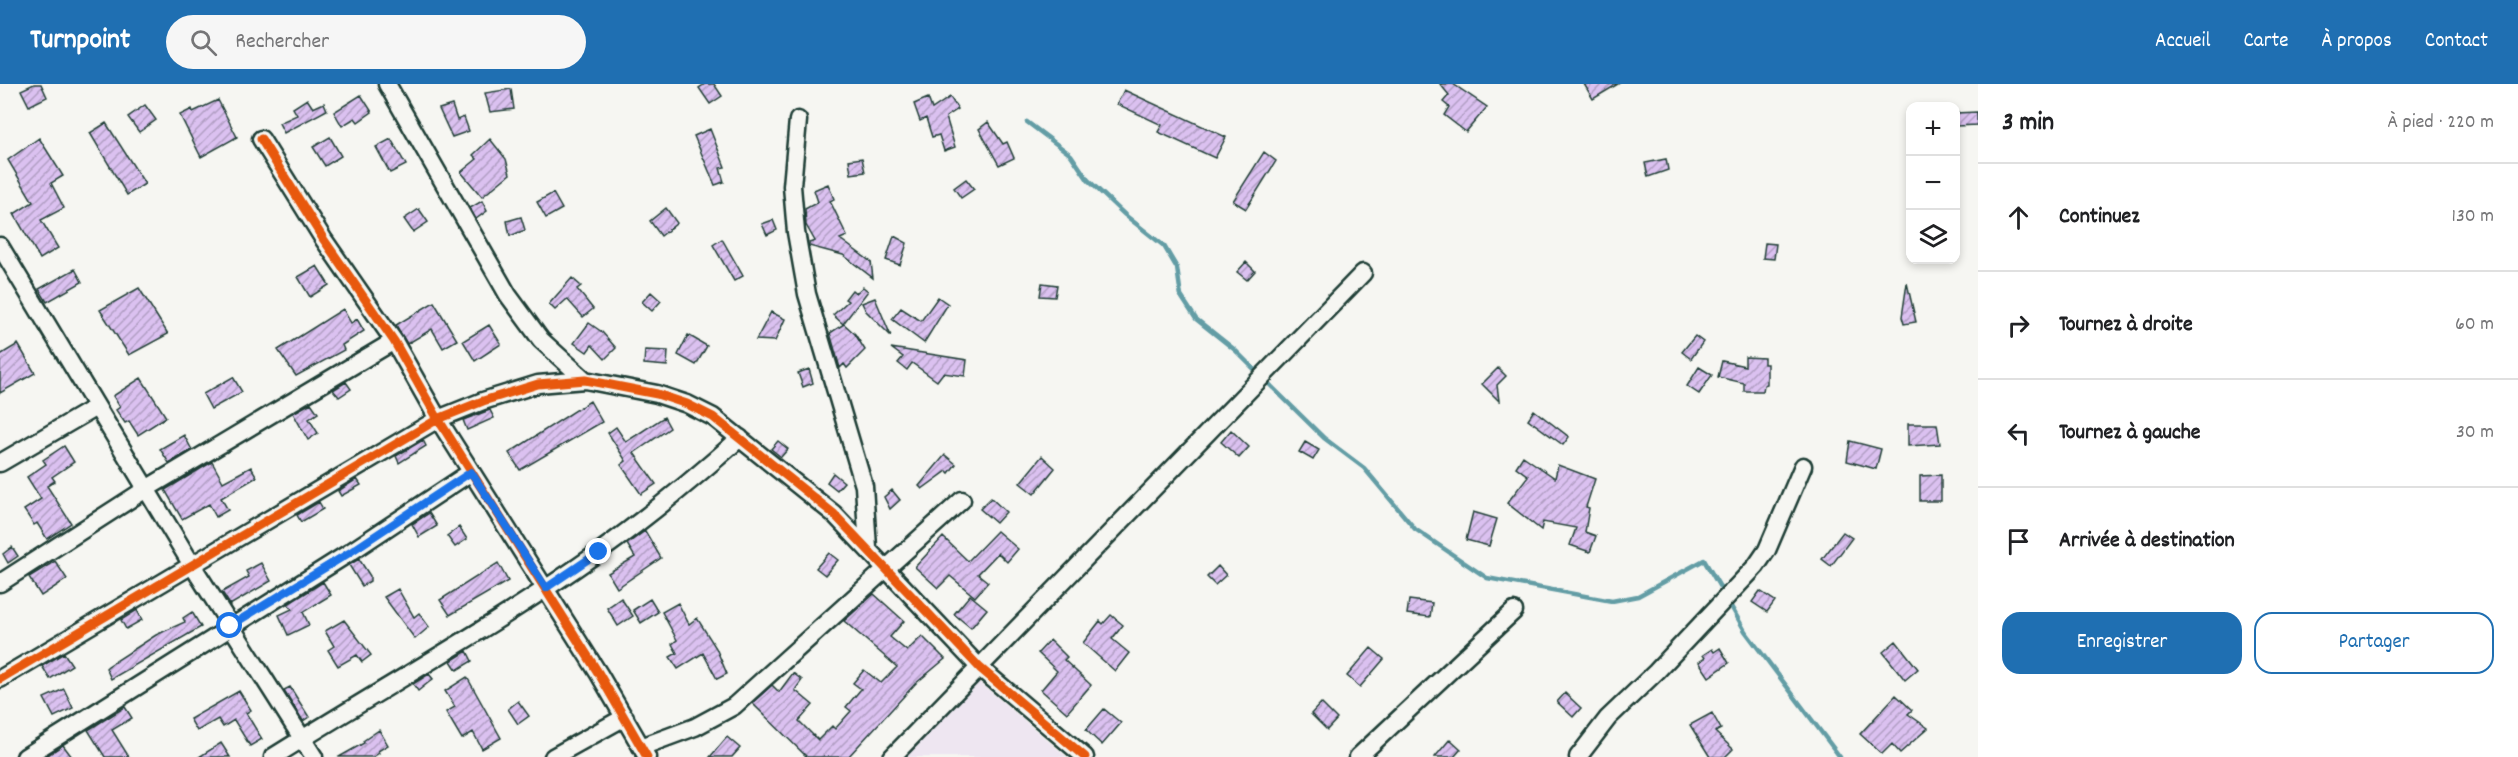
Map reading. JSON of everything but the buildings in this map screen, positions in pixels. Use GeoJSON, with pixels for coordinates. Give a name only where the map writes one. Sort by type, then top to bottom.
{"type":"FeatureCollection","features":[{"type":"Feature","properties":{"kind":"street"},"geometry":{"type":"LineString","coordinates":[[387,84],[508,295],[541,340],[585,380]]}},
{"type":"Feature","properties":{"kind":"street"},"geometry":{"type":"LineString","coordinates":[[798,120],[792,186],[796,232],[807,294],[864,486],[868,548]]}},
{"type":"Feature","properties":{"kind":"street"},"geometry":{"type":"LineString","coordinates":[[261,139],[324,240],[394,342],[438,419],[626,717],[644,752],[734,705],[962,500]]}},
{"type":"Feature","properties":{"kind":"street"},"geometry":{"type":"LineString","coordinates":[[0,246],[192,566],[314,757]]}},
{"type":"Feature","properties":{"kind":"street"},"geometry":{"type":"LineString","coordinates":[[892,757],[1363,273]]}},
{"type":"Feature","properties":{"kind":"street"},"geometry":{"type":"LineString","coordinates":[[0,583],[146,489],[394,342]]}},
{"type":"Feature","properties":{"kind":"street"},"geometry":{"type":"LineString","coordinates":[[0,679],[438,419],[483,400],[538,384],[585,380],[657,394],[687,404],[713,417],[807,491],[868,548],[980,668],[1085,757]]}},
{"type":"Feature","properties":{"kind":"street"},"geometry":{"type":"LineString","coordinates":[[0,463],[96,407]]}},
{"type":"Feature","properties":{"kind":"street"},"geometry":{"type":"LineString","coordinates":[[273,757],[546,588],[652,512],[740,438]]}},
{"type":"Feature","properties":{"kind":"street"},"geometry":{"type":"LineString","coordinates":[[1578,757],[1608,718],[1656,672],[1756,566],[1767,550],[1803,466]]}},
{"type":"Feature","properties":{"kind":"street"},"geometry":{"type":"LineString","coordinates":[[25,757],[349,553],[471,472]]}},
{"type":"Feature","properties":{"kind":"street"},"geometry":{"type":"LineString","coordinates":[[1358,757],[1514,612]]}},
{"type":"Feature","properties":{"kind":"street"},"geometry":{"type":"LineString","coordinates":[[553,757],[626,717]]}},
{"type":"Feature","properties":{"kind":"shaded area"},"geometry":{"type":"Polygon","coordinates":[[[978,681],[1067,757],[904,757],[978,681]]]}},
{"type":"Feature","properties":{"kind":"waterway"},"geometry":{"type":"LineString","coordinates":[[1027,122],[1071,155],[1088,180],[1125,215],[1164,246],[1177,268],[1181,296],[1196,319],[1235,350],[1259,374]]}},
{"type":"Feature","properties":{"kind":"waterway"},"geometry":{"type":"LineString","coordinates":[[1265,380],[1324,438],[1364,468],[1415,529],[1487,578],[1612,601],[1638,596],[1704,560],[1724,594]]}},
{"type":"Feature","properties":{"kind":"waterway"},"geometry":{"type":"LineString","coordinates":[[1728,601],[1745,631],[1840,757]]}},
{"type":"Feature","properties":{"kind":"cycle path"},"geometry":{"type":"LineString","coordinates":[[261,139],[324,240],[394,341],[438,419],[599,674],[647,757]]}},
{"type":"Feature","properties":{"kind":"cycle path"},"geometry":{"type":"LineString","coordinates":[[0,679],[438,419],[483,401],[538,384],[585,380],[657,394],[687,404],[713,417],[834,514],[980,668],[1085,757]]}},
{"type":"Feature","properties":{"kind":"route"},"geometry":{"type":"LineString","coordinates":[[230,626],[349,553],[471,472],[546,588],[599,552]]}}]}
